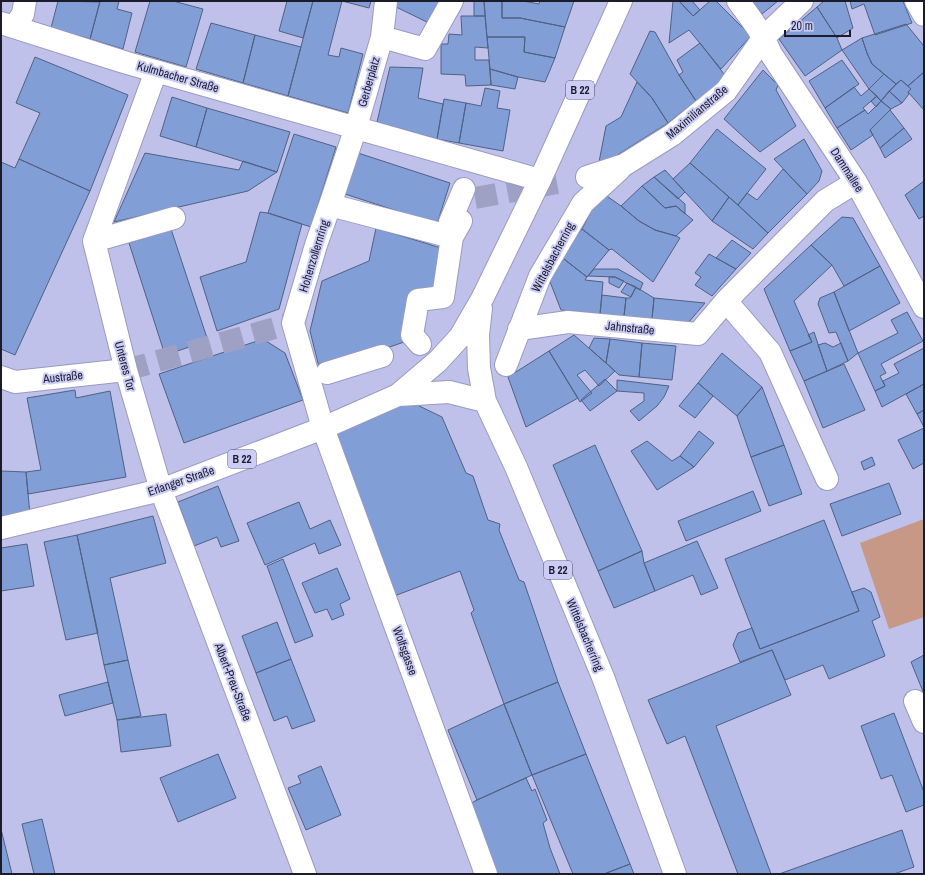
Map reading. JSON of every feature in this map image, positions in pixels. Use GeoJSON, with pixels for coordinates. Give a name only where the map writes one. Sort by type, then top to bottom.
{"type":"FeatureCollection","features":[{"type":"Feature","properties":{"kind":"street"},"geometry":{"type":"LineString","coordinates":[[6,25],[22,14],[25,1]]}},
{"type":"Feature","properties":{"kind":"street","name":"Gerberplatz"},"geometry":{"type":"LineString","coordinates":[[356,127],[382,37],[386,1]]}},
{"type":"Feature","properties":{"kind":"street"},"geometry":{"type":"LineString","coordinates":[[382,37],[425,49],[452,1]]}},
{"type":"Feature","properties":{"kind":"street","name":"B 22"},"geometry":{"type":"LineString","coordinates":[[398,395],[438,361],[460,337],[482,299],[540,180],[621,1]]}},
{"type":"Feature","properties":{"kind":"street","name":"Dammallee"},"geometry":{"type":"LineString","coordinates":[[738,1],[764,37],[771,54],[856,182],[924,307]]}},
{"type":"Feature","properties":{"kind":"street","name":"Maximilianstraße"},"geometry":{"type":"LineString","coordinates":[[587,177],[624,165],[672,135],[726,91],[764,37],[802,1]]}},
{"type":"Feature","properties":{"kind":"street"},"geometry":{"type":"LineString","coordinates":[[916,1],[924,15]]}},
{"type":"Feature","properties":{"kind":"street","name":"Kulmbacher Straße"},"geometry":{"type":"LineString","coordinates":[[6,25],[156,71],[540,180]]}},
{"type":"Feature","properties":{"kind":"street"},"geometry":{"type":"LineString","coordinates":[[94,241],[156,71]]}},
{"type":"Feature","properties":{"kind":"street"},"geometry":{"type":"LineString","coordinates":[[330,205],[356,127]]}},
{"type":"Feature","properties":{"kind":"street","name":"Wittelsbacherring"},"geometry":{"type":"LineString","coordinates":[[506,365],[540,276],[583,203],[624,165]]}},
{"type":"Feature","properties":{"kind":"street","name":"Jahnstraße"},"geometry":{"type":"LineString","coordinates":[[519,329],[568,322],[698,334],[726,301],[825,201],[856,182]]}},
{"type":"Feature","properties":{"kind":"street"},"geometry":{"type":"LineString","coordinates":[[420,344],[412,335],[418,300],[443,296],[457,228],[450,222],[464,189]]}},
{"type":"Feature","properties":{"kind":"street","name":"Hohenzollernring"},"geometry":{"type":"LineString","coordinates":[[323,428],[294,323],[316,245],[330,205],[457,228]]}},
{"type":"Feature","properties":{"kind":"street"},"geometry":{"type":"LineString","coordinates":[[94,241],[174,218]]}},
{"type":"Feature","properties":{"kind":"street","name":"Unteres Tor"},"geometry":{"type":"LineString","coordinates":[[94,241],[126,370],[161,490]]}},
{"type":"Feature","properties":{"kind":"street","name":"B 22"},"geometry":{"type":"LineString","coordinates":[[398,395],[449,392],[485,401],[479,368],[478,335],[482,299]]}},
{"type":"Feature","properties":{"kind":"street"},"geometry":{"type":"LineString","coordinates":[[726,301],[770,352],[827,480]]}},
{"type":"Feature","properties":{"kind":"street"},"geometry":{"type":"LineString","coordinates":[[327,373],[382,356]]}},
{"type":"Feature","properties":{"kind":"street","name":"Austraße"},"geometry":{"type":"LineString","coordinates":[[1,376],[15,382],[126,370]]}},
{"type":"Feature","properties":{"kind":"street","name":"Erlanger Straße"},"geometry":{"type":"LineString","coordinates":[[1,528],[161,490],[323,428],[398,395]]}},
{"type":"Feature","properties":{"kind":"street","name":"Wittelsbacherring"},"geometry":{"type":"LineString","coordinates":[[485,401],[516,467],[602,676],[675,874]]}},
{"type":"Feature","properties":{"kind":"street","name":"Wolfsgasse"},"geometry":{"type":"LineString","coordinates":[[323,428],[486,874]]}},
{"type":"Feature","properties":{"kind":"street","name":"Albert-Preu-Straße"},"geometry":{"type":"LineString","coordinates":[[161,490],[305,874]]}},
{"type":"Feature","properties":{"kind":"street"},"geometry":{"type":"LineString","coordinates":[[915,701],[924,722]]}},
{"type":"Feature","properties":{"kind":"shaded area"},"geometry":{"type":"Polygon","coordinates":[[[924,519],[924,617],[889,629],[860,543],[924,519]]]}},
{"type":"Feature","properties":{"kind":"building"},"geometry":{"type":"Polygon","coordinates":[[[58,1],[100,2],[90,39],[51,28],[58,1]]]}},
{"type":"Feature","properties":{"kind":"building"},"geometry":{"type":"Polygon","coordinates":[[[100,1],[119,1],[117,9],[132,13],[123,49],[90,39],[100,1]]]}},
{"type":"Feature","properties":{"kind":"building"},"geometry":{"type":"Polygon","coordinates":[[[150,1],[173,1],[203,9],[186,67],[135,52],[150,1]]]}},
{"type":"Feature","properties":{"kind":"building"},"geometry":{"type":"Polygon","coordinates":[[[287,1],[313,1],[303,38],[279,31],[287,1]]]}},
{"type":"Feature","properties":{"kind":"building"},"geometry":{"type":"Polygon","coordinates":[[[313,1],[342,1],[328,55],[339,57],[341,48],[363,54],[348,113],[288,96],[313,1]]]}},
{"type":"Feature","properties":{"kind":"building"},"geometry":{"type":"Polygon","coordinates":[[[342,1],[371,1],[369,8],[342,1]]]}},
{"type":"Feature","properties":{"kind":"building"},"geometry":{"type":"Polygon","coordinates":[[[397,1],[443,1],[431,24],[394,6],[397,1]]]}},
{"type":"Feature","properties":{"kind":"building"},"geometry":{"type":"Polygon","coordinates":[[[474,1],[484,1],[485,16],[474,16],[474,1]]]}},
{"type":"Feature","properties":{"kind":"building"},"geometry":{"type":"Polygon","coordinates":[[[484,1],[502,1],[502,18],[520,18],[565,27],[555,58],[524,52],[525,37],[487,37],[484,1]]]}},
{"type":"Feature","properties":{"kind":"building"},"geometry":{"type":"Polygon","coordinates":[[[502,1],[523,1],[539,4],[540,1],[574,1],[565,27],[520,18],[502,18],[502,1]]]}},
{"type":"Feature","properties":{"kind":"building"},"geometry":{"type":"Polygon","coordinates":[[[673,1],[679,1],[693,16],[710,1],[716,1],[751,36],[721,69],[689,30],[669,43],[673,1]]]}},
{"type":"Feature","properties":{"kind":"building"},"geometry":{"type":"Polygon","coordinates":[[[679,1],[692,1],[700,10],[693,16],[679,1]]]}},
{"type":"Feature","properties":{"kind":"building"},"geometry":{"type":"Polygon","coordinates":[[[752,1],[778,1],[762,14],[752,1]]]}},
{"type":"Feature","properties":{"kind":"building"},"geometry":{"type":"Polygon","coordinates":[[[824,1],[845,1],[853,28],[837,38],[817,7],[824,1]]]}},
{"type":"Feature","properties":{"kind":"building"},"geometry":{"type":"Polygon","coordinates":[[[850,1],[903,1],[912,23],[875,35],[864,4],[852,9],[850,1]]]}},
{"type":"Feature","properties":{"kind":"building"},"geometry":{"type":"Polygon","coordinates":[[[817,7],[837,38],[842,50],[805,76],[779,39],[817,7]]]}},
{"type":"Feature","properties":{"kind":"building"},"geometry":{"type":"Polygon","coordinates":[[[461,16],[485,16],[488,48],[475,47],[475,60],[489,60],[491,85],[466,86],[465,75],[441,74],[441,44],[448,44],[449,34],[462,35],[461,16]]]}},
{"type":"Feature","properties":{"kind":"building"},"geometry":{"type":"Polygon","coordinates":[[[211,23],[255,35],[243,83],[196,69],[211,23]]]}},
{"type":"Feature","properties":{"kind":"building"},"geometry":{"type":"Polygon","coordinates":[[[906,24],[924,46],[924,72],[908,86],[901,80],[896,84],[872,64],[862,38],[906,24]]]}},
{"type":"Feature","properties":{"kind":"building"},"geometry":{"type":"Polygon","coordinates":[[[650,31],[655,32],[679,75],[696,101],[668,123],[652,98],[630,74],[650,31]]]}},
{"type":"Feature","properties":{"kind":"building"},"geometry":{"type":"Polygon","coordinates":[[[255,35],[301,47],[288,96],[243,83],[255,35]]]}},
{"type":"Feature","properties":{"kind":"building"},"geometry":{"type":"Polygon","coordinates":[[[487,37],[525,37],[524,52],[555,58],[545,82],[518,77],[490,69],[487,37]]]}},
{"type":"Feature","properties":{"kind":"building"},"geometry":{"type":"Polygon","coordinates":[[[862,38],[872,64],[884,74],[869,89],[842,50],[862,38]]]}},
{"type":"Feature","properties":{"kind":"building"},"geometry":{"type":"Polygon","coordinates":[[[700,43],[727,78],[696,101],[679,75],[683,72],[677,60],[700,43]]]}},
{"type":"Feature","properties":{"kind":"building"},"geometry":{"type":"Polygon","coordinates":[[[35,57],[128,95],[90,191],[19,159],[40,113],[16,103],[35,57]]]}},
{"type":"Feature","properties":{"kind":"building"},"geometry":{"type":"Polygon","coordinates":[[[842,60],[859,84],[825,108],[809,81],[842,60]]]}},
{"type":"Feature","properties":{"kind":"building"},"geometry":{"type":"Polygon","coordinates":[[[390,67],[423,68],[418,98],[443,104],[437,139],[377,122],[390,67]]]}},
{"type":"Feature","properties":{"kind":"building"},"geometry":{"type":"Polygon","coordinates":[[[490,69],[518,77],[515,89],[491,85],[490,69]]]}},
{"type":"Feature","properties":{"kind":"building"},"geometry":{"type":"Polygon","coordinates":[[[763,70],[778,85],[776,90],[796,126],[760,152],[724,119],[763,70]]]}},
{"type":"Feature","properties":{"kind":"building"},"geometry":{"type":"Polygon","coordinates":[[[924,72],[924,110],[908,92],[911,89],[908,86],[924,72]]]}},
{"type":"Feature","properties":{"kind":"building"},"geometry":{"type":"Polygon","coordinates":[[[884,74],[896,84],[881,101],[869,89],[884,74]]]}},
{"type":"Feature","properties":{"kind":"building"},"geometry":{"type":"Polygon","coordinates":[[[901,80],[911,89],[902,103],[889,91],[901,80]]]}},
{"type":"Feature","properties":{"kind":"building"},"geometry":{"type":"Polygon","coordinates":[[[637,82],[652,98],[668,123],[603,164],[599,162],[606,126],[621,117],[637,82]]]}},
{"type":"Feature","properties":{"kind":"building"},"geometry":{"type":"Polygon","coordinates":[[[854,87],[861,96],[869,89],[877,96],[863,108],[865,110],[837,128],[825,108],[854,87]]]}},
{"type":"Feature","properties":{"kind":"building"},"geometry":{"type":"Polygon","coordinates":[[[485,88],[500,91],[497,108],[510,110],[503,151],[459,143],[466,103],[481,106],[485,88]]]}},
{"type":"Feature","properties":{"kind":"building"},"geometry":{"type":"Polygon","coordinates":[[[889,91],[902,103],[891,109],[881,101],[889,91]]]}},
{"type":"Feature","properties":{"kind":"building"},"geometry":{"type":"Polygon","coordinates":[[[877,96],[881,101],[876,107],[871,101],[877,96]]]}},
{"type":"Feature","properties":{"kind":"building"},"geometry":{"type":"Polygon","coordinates":[[[172,97],[207,108],[196,147],[160,136],[172,97]]]}},
{"type":"Feature","properties":{"kind":"building"},"geometry":{"type":"Polygon","coordinates":[[[444,99],[466,103],[459,143],[437,139],[444,99]]]}},
{"type":"Feature","properties":{"kind":"building"},"geometry":{"type":"Polygon","coordinates":[[[881,101],[891,109],[870,130],[873,135],[851,150],[837,128],[865,110],[868,114],[881,101]]]}},
{"type":"Feature","properties":{"kind":"building"},"geometry":{"type":"Polygon","coordinates":[[[207,108],[290,132],[277,172],[196,147],[207,108]]]}},
{"type":"Feature","properties":{"kind":"building"},"geometry":{"type":"Polygon","coordinates":[[[890,110],[904,128],[880,148],[870,130],[890,110]]]}},
{"type":"Feature","properties":{"kind":"building"},"geometry":{"type":"Polygon","coordinates":[[[904,128],[912,139],[885,158],[880,148],[904,128]]]}},
{"type":"Feature","properties":{"kind":"building"},"geometry":{"type":"Polygon","coordinates":[[[717,129],[766,169],[738,205],[690,163],[717,129]]]}},
{"type":"Feature","properties":{"kind":"building"},"geometry":{"type":"Polygon","coordinates":[[[294,134],[336,147],[311,227],[268,213],[294,134]]]}},
{"type":"Feature","properties":{"kind":"building"},"geometry":{"type":"Polygon","coordinates":[[[804,139],[822,171],[819,181],[807,194],[774,159],[804,139]]]}},
{"type":"Feature","properties":{"kind":"building"},"geometry":{"type":"Polygon","coordinates":[[[145,153],[239,170],[243,161],[277,172],[248,191],[114,222],[145,153]]]}},
{"type":"Feature","properties":{"kind":"building"},"geometry":{"type":"Polygon","coordinates":[[[358,153],[450,183],[437,224],[345,194],[358,153]]]}},
{"type":"Feature","properties":{"kind":"building"},"geometry":{"type":"Polygon","coordinates":[[[19,159],[90,191],[15,355],[1,349],[1,162],[15,168],[19,159]]]}},
{"type":"Feature","properties":{"kind":"building"},"geometry":{"type":"Polygon","coordinates":[[[690,163],[729,197],[712,221],[673,179],[690,163]]]}},
{"type":"Feature","properties":{"kind":"building"},"geometry":{"type":"Polygon","coordinates":[[[783,169],[807,194],[768,233],[738,205],[747,193],[757,200],[783,169]]]}},
{"type":"Feature","properties":{"kind":"building"},"geometry":{"type":"Polygon","coordinates":[[[665,170],[685,192],[678,199],[654,177],[665,170]]]}},
{"type":"Feature","properties":{"kind":"building"},"geometry":{"type":"Polygon","coordinates":[[[654,177],[685,204],[685,214],[676,206],[665,208],[642,186],[654,177]]]}},
{"type":"Feature","properties":{"kind":"building"},"geometry":{"type":"Polygon","coordinates":[[[924,181],[924,216],[919,219],[905,195],[924,181]]]}},
{"type":"Feature","properties":{"kind":"building"},"geometry":{"type":"Polygon","coordinates":[[[642,186],[665,208],[676,206],[693,220],[676,236],[655,230],[639,221],[621,206],[642,186]]]}},
{"type":"Feature","properties":{"kind":"building"},"geometry":{"type":"Polygon","coordinates":[[[601,192],[639,221],[655,230],[680,238],[653,282],[612,249],[609,250],[582,229],[601,192]]]}},
{"type":"Feature","properties":{"kind":"building"},"geometry":{"type":"Polygon","coordinates":[[[729,197],[768,233],[753,249],[712,221],[729,197]]]}},
{"type":"Feature","properties":{"kind":"building"},"geometry":{"type":"Polygon","coordinates":[[[260,212],[268,213],[302,224],[279,309],[217,331],[200,277],[246,262],[260,212]]]}},
{"type":"Feature","properties":{"kind":"building"},"geometry":{"type":"Polygon","coordinates":[[[842,217],[853,218],[880,266],[844,286],[832,265],[811,245],[842,217]]]}},
{"type":"Feature","properties":{"kind":"building"},"geometry":{"type":"Polygon","coordinates":[[[376,228],[441,248],[437,293],[407,341],[320,371],[310,331],[322,281],[369,261],[376,228]]]}},
{"type":"Feature","properties":{"kind":"building"},"geometry":{"type":"Polygon","coordinates":[[[171,229],[208,341],[165,355],[129,243],[171,229]]]}},
{"type":"Feature","properties":{"kind":"building"},"geometry":{"type":"Polygon","coordinates":[[[582,229],[609,250],[587,277],[560,256],[582,229]]]}},
{"type":"Feature","properties":{"kind":"building"},"geometry":{"type":"Polygon","coordinates":[[[732,240],[751,253],[736,269],[716,258],[732,240]]]}},
{"type":"Feature","properties":{"kind":"building"},"geometry":{"type":"Polygon","coordinates":[[[811,245],[832,265],[794,301],[812,342],[790,351],[764,289],[811,245]]]}},
{"type":"Feature","properties":{"kind":"building"},"geometry":{"type":"Polygon","coordinates":[[[709,254],[736,269],[712,296],[695,285],[701,277],[695,273],[709,254]]]}},
{"type":"Feature","properties":{"kind":"building"},"geometry":{"type":"Polygon","coordinates":[[[560,256],[587,277],[585,280],[603,282],[600,314],[561,310],[547,274],[560,256]]]}},
{"type":"Feature","properties":{"kind":"building"},"geometry":{"type":"Polygon","coordinates":[[[880,266],[900,303],[849,331],[834,292],[880,266]]]}},
{"type":"Feature","properties":{"kind":"building"},"geometry":{"type":"Polygon","coordinates":[[[594,269],[618,269],[643,283],[640,290],[615,277],[588,276],[594,269]]]}},
{"type":"Feature","properties":{"kind":"building"},"geometry":{"type":"Polygon","coordinates":[[[609,277],[615,277],[624,281],[619,288],[609,283],[609,277]]]}},
{"type":"Feature","properties":{"kind":"building"},"geometry":{"type":"Polygon","coordinates":[[[627,283],[636,287],[631,297],[621,292],[627,283]]]}},
{"type":"Feature","properties":{"kind":"building"},"geometry":{"type":"Polygon","coordinates":[[[636,287],[654,298],[652,319],[624,316],[626,298],[630,298],[636,287]]]}},
{"type":"Feature","properties":{"kind":"building"},"geometry":{"type":"Polygon","coordinates":[[[834,292],[858,353],[848,361],[836,332],[829,333],[818,304],[820,298],[834,292]]]}},
{"type":"Feature","properties":{"kind":"building"},"geometry":{"type":"Polygon","coordinates":[[[602,295],[626,298],[624,316],[600,314],[602,295]]]}},
{"type":"Feature","properties":{"kind":"building"},"geometry":{"type":"Polygon","coordinates":[[[654,298],[705,303],[688,323],[652,319],[654,298]]]}},
{"type":"Feature","properties":{"kind":"building"},"geometry":{"type":"Polygon","coordinates":[[[907,312],[923,341],[881,364],[886,373],[880,376],[885,386],[875,391],[858,353],[898,333],[891,320],[907,312]]]}},
{"type":"Feature","properties":{"kind":"building"},"geometry":{"type":"Polygon","coordinates":[[[814,332],[827,371],[804,381],[790,351],[812,342],[808,335],[814,332]]]}},
{"type":"Feature","properties":{"kind":"building"},"geometry":{"type":"Polygon","coordinates":[[[574,335],[615,371],[599,386],[585,370],[577,375],[592,393],[580,402],[549,351],[574,335]]]}},
{"type":"Feature","properties":{"kind":"building"},"geometry":{"type":"Polygon","coordinates":[[[594,338],[610,339],[606,363],[589,348],[594,338]]]}},
{"type":"Feature","properties":{"kind":"building"},"geometry":{"type":"Polygon","coordinates":[[[263,339],[285,353],[303,400],[184,443],[159,374],[263,339]]]}},
{"type":"Feature","properties":{"kind":"building"},"geometry":{"type":"Polygon","coordinates":[[[610,339],[642,343],[639,377],[619,375],[606,363],[610,339]]]}},
{"type":"Feature","properties":{"kind":"building"},"geometry":{"type":"Polygon","coordinates":[[[642,343],[676,346],[672,380],[639,377],[642,343]]]}},
{"type":"Feature","properties":{"kind":"building"},"geometry":{"type":"Polygon","coordinates":[[[825,343],[833,347],[841,343],[848,361],[827,371],[818,345],[825,343]]]}},
{"type":"Feature","properties":{"kind":"building"},"geometry":{"type":"Polygon","coordinates":[[[924,348],[924,384],[882,407],[875,391],[885,386],[883,381],[899,373],[894,364],[924,348]]]}},
{"type":"Feature","properties":{"kind":"building"},"geometry":{"type":"Polygon","coordinates":[[[549,351],[578,398],[526,427],[508,377],[549,351]]]}},
{"type":"Feature","properties":{"kind":"building"},"geometry":{"type":"Polygon","coordinates":[[[722,353],[762,387],[737,416],[698,383],[722,353]]]}},
{"type":"Feature","properties":{"kind":"building"},"geometry":{"type":"Polygon","coordinates":[[[844,364],[865,410],[823,428],[804,381],[844,364]]]}},
{"type":"Feature","properties":{"kind":"building"},"geometry":{"type":"Polygon","coordinates":[[[605,379],[617,391],[590,411],[581,400],[605,379]]]}},
{"type":"Feature","properties":{"kind":"building"},"geometry":{"type":"Polygon","coordinates":[[[617,380],[669,386],[664,397],[657,406],[639,421],[630,411],[644,401],[644,393],[617,391],[617,380]]]}},
{"type":"Feature","properties":{"kind":"building"},"geometry":{"type":"Polygon","coordinates":[[[698,383],[713,396],[695,418],[679,406],[698,383]]]}},
{"type":"Feature","properties":{"kind":"building"},"geometry":{"type":"Polygon","coordinates":[[[924,384],[924,410],[917,414],[906,394],[924,384]]]}},
{"type":"Feature","properties":{"kind":"building"},"geometry":{"type":"Polygon","coordinates":[[[762,387],[784,445],[751,457],[737,416],[762,387]]]}},
{"type":"Feature","properties":{"kind":"building"},"geometry":{"type":"Polygon","coordinates":[[[75,390],[76,398],[110,391],[126,477],[28,494],[26,472],[41,470],[27,398],[75,390]]]}},
{"type":"Feature","properties":{"kind":"building"},"geometry":{"type":"Polygon","coordinates":[[[411,402],[442,417],[466,473],[473,476],[488,520],[500,524],[499,530],[519,580],[524,582],[558,682],[504,704],[471,613],[474,610],[460,571],[389,598],[329,433],[411,402]]]}},
{"type":"Feature","properties":{"kind":"building"},"geometry":{"type":"Polygon","coordinates":[[[924,410],[924,427],[917,414],[924,410]]]}},
{"type":"Feature","properties":{"kind":"building"},"geometry":{"type":"Polygon","coordinates":[[[924,428],[924,463],[913,469],[898,440],[924,428]]]}},
{"type":"Feature","properties":{"kind":"building"},"geometry":{"type":"Polygon","coordinates":[[[699,431],[714,443],[694,467],[680,456],[699,431]]]}},
{"type":"Feature","properties":{"kind":"building"},"geometry":{"type":"Polygon","coordinates":[[[647,441],[672,461],[680,456],[694,467],[657,490],[631,451],[647,441]]]}},
{"type":"Feature","properties":{"kind":"building"},"geometry":{"type":"Polygon","coordinates":[[[595,445],[642,551],[598,571],[553,465],[595,445]]]}},
{"type":"Feature","properties":{"kind":"building"},"geometry":{"type":"Polygon","coordinates":[[[784,445],[802,494],[769,506],[751,457],[784,445]]]}},
{"type":"Feature","properties":{"kind":"building"},"geometry":{"type":"Polygon","coordinates":[[[872,457],[875,465],[864,470],[861,462],[872,457]]]}},
{"type":"Feature","properties":{"kind":"building"},"geometry":{"type":"Polygon","coordinates":[[[1,471],[26,472],[30,514],[1,516],[1,471]]]}},
{"type":"Feature","properties":{"kind":"building"},"geometry":{"type":"Polygon","coordinates":[[[889,483],[901,514],[842,536],[830,504],[889,483]]]}},
{"type":"Feature","properties":{"kind":"building"},"geometry":{"type":"Polygon","coordinates":[[[218,486],[239,541],[221,547],[217,537],[194,546],[178,502],[218,486]]]}},
{"type":"Feature","properties":{"kind":"building"},"geometry":{"type":"Polygon","coordinates":[[[753,491],[761,511],[686,541],[678,521],[753,491]]]}},
{"type":"Feature","properties":{"kind":"building"},"geometry":{"type":"Polygon","coordinates":[[[299,502],[310,529],[330,520],[341,545],[319,554],[315,543],[265,565],[247,523],[299,502]]]}},
{"type":"Feature","properties":{"kind":"building"},"geometry":{"type":"Polygon","coordinates":[[[153,516],[166,563],[110,578],[128,660],[104,665],[77,535],[153,516]]]}},
{"type":"Feature","properties":{"kind":"building"},"geometry":{"type":"Polygon","coordinates":[[[824,520],[859,611],[760,649],[725,559],[824,520]]]}},
{"type":"Feature","properties":{"kind":"building"},"geometry":{"type":"Polygon","coordinates":[[[77,535],[98,633],[66,640],[44,542],[77,535]]]}},
{"type":"Feature","properties":{"kind":"building"},"geometry":{"type":"Polygon","coordinates":[[[697,541],[718,588],[701,595],[693,575],[655,591],[644,563],[697,541]]]}},
{"type":"Feature","properties":{"kind":"building"},"geometry":{"type":"Polygon","coordinates":[[[27,544],[34,586],[1,591],[1,548],[27,544]]]}},
{"type":"Feature","properties":{"kind":"building"},"geometry":{"type":"Polygon","coordinates":[[[642,551],[644,563],[655,591],[614,608],[598,571],[642,551]]]}},
{"type":"Feature","properties":{"kind":"building"},"geometry":{"type":"Polygon","coordinates":[[[283,559],[313,636],[295,643],[267,566],[283,559]]]}},
{"type":"Feature","properties":{"kind":"building"},"geometry":{"type":"Polygon","coordinates":[[[337,568],[350,599],[340,604],[344,615],[332,620],[327,609],[315,613],[302,583],[337,568]]]}},
{"type":"Feature","properties":{"kind":"building"},"geometry":{"type":"Polygon","coordinates":[[[864,588],[871,592],[880,617],[872,621],[885,656],[829,679],[823,665],[785,680],[772,650],[740,662],[733,645],[738,633],[752,628],[760,649],[859,611],[852,592],[864,588]]]}},
{"type":"Feature","properties":{"kind":"building"},"geometry":{"type":"Polygon","coordinates":[[[277,622],[291,659],[256,673],[242,636],[277,622]]]}},
{"type":"Feature","properties":{"kind":"building"},"geometry":{"type":"Polygon","coordinates":[[[772,650],[791,695],[716,726],[771,874],[738,874],[685,736],[667,744],[648,700],[772,650]]]}},
{"type":"Feature","properties":{"kind":"building"},"geometry":{"type":"Polygon","coordinates":[[[924,655],[924,694],[911,662],[924,655]]]}},
{"type":"Feature","properties":{"kind":"building"},"geometry":{"type":"Polygon","coordinates":[[[291,659],[315,721],[292,729],[287,716],[274,721],[256,673],[291,659]]]}},
{"type":"Feature","properties":{"kind":"building"},"geometry":{"type":"Polygon","coordinates":[[[128,660],[141,716],[117,720],[104,665],[128,660]]]}},
{"type":"Feature","properties":{"kind":"building"},"geometry":{"type":"Polygon","coordinates":[[[108,682],[113,703],[65,716],[59,695],[108,682]]]}},
{"type":"Feature","properties":{"kind":"building"},"geometry":{"type":"Polygon","coordinates":[[[558,682],[586,754],[532,775],[504,704],[558,682]]]}},
{"type":"Feature","properties":{"kind":"building"},"geometry":{"type":"Polygon","coordinates":[[[504,704],[532,775],[477,800],[448,730],[504,704]]]}},
{"type":"Feature","properties":{"kind":"building"},"geometry":{"type":"Polygon","coordinates":[[[894,713],[924,792],[924,805],[906,812],[892,775],[881,779],[861,726],[894,713]]]}},
{"type":"Feature","properties":{"kind":"building"},"geometry":{"type":"Polygon","coordinates":[[[166,714],[171,746],[121,752],[117,720],[166,714]]]}},
{"type":"Feature","properties":{"kind":"building"},"geometry":{"type":"Polygon","coordinates":[[[218,754],[236,798],[178,822],[160,778],[218,754]]]}},
{"type":"Feature","properties":{"kind":"building"},"geometry":{"type":"Polygon","coordinates":[[[586,754],[630,864],[604,874],[573,874],[532,775],[586,754]]]}},
{"type":"Feature","properties":{"kind":"building"},"geometry":{"type":"Polygon","coordinates":[[[321,766],[341,815],[306,830],[288,788],[301,783],[298,776],[321,766]]]}},
{"type":"Feature","properties":{"kind":"building"},"geometry":{"type":"Polygon","coordinates":[[[526,778],[532,791],[535,789],[547,820],[543,823],[550,848],[560,874],[494,874],[466,806],[526,778]]]}},
{"type":"Feature","properties":{"kind":"building"},"geometry":{"type":"Polygon","coordinates":[[[42,819],[55,874],[34,874],[22,824],[42,819]]]}},
{"type":"Feature","properties":{"kind":"building"},"geometry":{"type":"Polygon","coordinates":[[[1,829],[12,874],[1,874],[1,829]]]}},
{"type":"Feature","properties":{"kind":"building"},"geometry":{"type":"Polygon","coordinates":[[[902,830],[914,867],[894,874],[779,874],[902,830]]]}},
{"type":"Feature","properties":{"kind":"building"},"geometry":{"type":"Polygon","coordinates":[[[630,864],[634,874],[604,874],[630,864]]]}},
{"type":"Feature","properties":{"kind":"tunnel"},"geometry":{"type":"LineString","coordinates":[[475,198],[557,183]]}},
{"type":"Feature","properties":{"kind":"tunnel"},"geometry":{"type":"LineString","coordinates":[[126,370],[293,323]]}}]}
